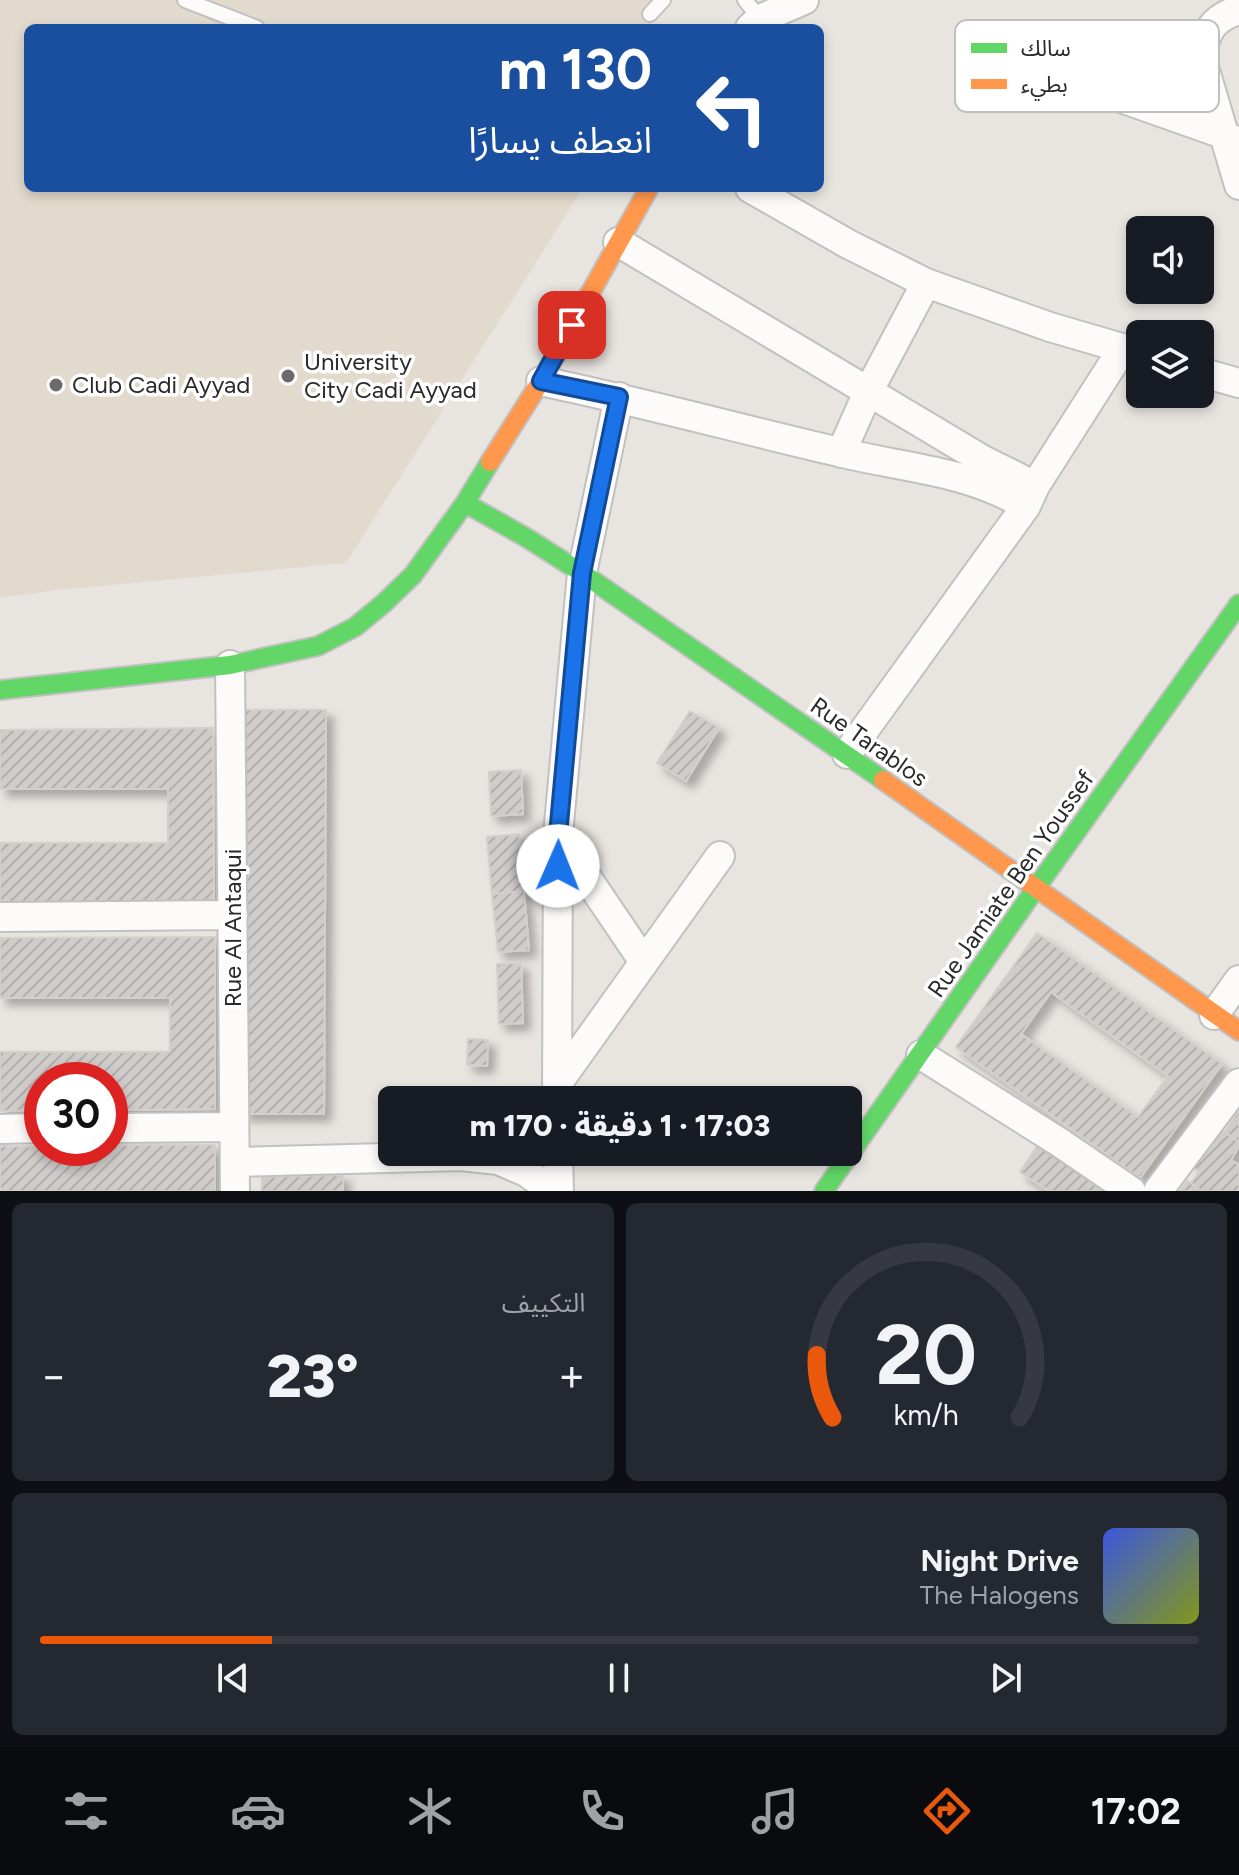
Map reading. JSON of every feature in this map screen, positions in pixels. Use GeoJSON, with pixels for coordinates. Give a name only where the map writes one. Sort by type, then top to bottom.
{"type":"FeatureCollection","features":[{"type":"Feature","properties":{"kind":"street"},"geometry":{"type":"LineString","coordinates":[[752,16],[804,0]]}},
{"type":"Feature","properties":{"kind":"street"},"geometry":{"type":"LineString","coordinates":[[1218,20],[1224,14],[1239,10]]}},
{"type":"Feature","properties":{"kind":"street"},"geometry":{"type":"LineString","coordinates":[[1219,106],[1231,138],[1239,185]]}},
{"type":"Feature","properties":{"kind":"street"},"geometry":{"type":"LineString","coordinates":[[1158,112],[1231,138]]}},
{"type":"Feature","properties":{"kind":"street"},"geometry":{"type":"LineString","coordinates":[[0,690],[230,665],[318,646],[355,627],[413,575],[465,503],[541,381],[647,192]]}},
{"type":"Feature","properties":{"kind":"street"},"geometry":{"type":"LineString","coordinates":[[757,192],[848,244],[926,283],[1050,327],[1126,349]]}},
{"type":"Feature","properties":{"kind":"street"},"geometry":{"type":"LineString","coordinates":[[618,242],[983,460],[1030,496]]}},
{"type":"Feature","properties":{"kind":"street"},"geometry":{"type":"LineString","coordinates":[[841,453],[868,392],[926,283]]}},
{"type":"Feature","properties":{"kind":"street"},"geometry":{"type":"LineString","coordinates":[[847,754],[1126,360]]}},
{"type":"Feature","properties":{"kind":"street"},"geometry":{"type":"LineString","coordinates":[[1214,376],[1239,383]]}},
{"type":"Feature","properties":{"kind":"street"},"geometry":{"type":"LineString","coordinates":[[541,381],[619,397],[841,453],[938,471],[1005,493],[1030,496]]}},
{"type":"Feature","properties":{"kind":"street"},"geometry":{"type":"LineString","coordinates":[[557,1086],[558,835],[582,573],[619,397]]}},
{"type":"Feature","properties":{"kind":"street","name":"Rue Tarablos"},"geometry":{"type":"LineString","coordinates":[[465,503],[582,573],[847,754],[1239,1031]]}},
{"type":"Feature","properties":{"kind":"street","name":"Rue Jamiate Ben Youssef"},"geometry":{"type":"LineString","coordinates":[[824,1191],[1239,604]]}},
{"type":"Feature","properties":{"kind":"street","name":"Rue Al Antaqui"},"geometry":{"type":"LineString","coordinates":[[230,665],[235,1191]]}},
{"type":"Feature","properties":{"kind":"street"},"geometry":{"type":"LineString","coordinates":[[558,835],[644,962]]}},
{"type":"Feature","properties":{"kind":"street"},"geometry":{"type":"LineString","coordinates":[[561,1086],[720,856]]}},
{"type":"Feature","properties":{"kind":"street"},"geometry":{"type":"LineString","coordinates":[[0,917],[233,915]]}},
{"type":"Feature","properties":{"kind":"street"},"geometry":{"type":"LineString","coordinates":[[1214,1015],[1239,980]]}},
{"type":"Feature","properties":{"kind":"street"},"geometry":{"type":"LineString","coordinates":[[921,1055],[1131,1191]]}},
{"type":"Feature","properties":{"kind":"street"},"geometry":{"type":"LineString","coordinates":[[1158,1191],[1239,1083]]}},
{"type":"Feature","properties":{"kind":"street"},"geometry":{"type":"LineString","coordinates":[[128,1128],[234,1127]]}},
{"type":"Feature","properties":{"kind":"street"},"geometry":{"type":"LineString","coordinates":[[0,1129],[24,1128]]}},
{"type":"Feature","properties":{"kind":"street"},"geometry":{"type":"LineString","coordinates":[[235,1162],[461,1156],[498,1160],[526,1172],[556,1191],[557,1166]]}},
{"type":"Feature","properties":{"kind":"lane"},"geometry":{"type":"LineString","coordinates":[[185,0],[247,24]]}},
{"type":"Feature","properties":{"kind":"lane"},"geometry":{"type":"LineString","coordinates":[[650,14],[663,0]]}},
{"type":"Feature","properties":{"kind":"shaded area","name":"University City Cadi Ayyad"},"geometry":{"type":"Polygon","coordinates":[[[0,0],[669,0],[651,24],[24,24],[24,192],[580,192],[346,563],[0,598],[0,0]]]}},
{"type":"Feature","properties":{"kind":"building"},"geometry":{"type":"Polygon","coordinates":[[[244,710],[326,710],[324,1114],[242,1114],[244,710]]]}},
{"type":"Feature","properties":{"kind":"building"},"geometry":{"type":"Polygon","coordinates":[[[690,711],[719,728],[686,781],[657,763],[690,711]]]}},
{"type":"Feature","properties":{"kind":"building"},"geometry":{"type":"Polygon","coordinates":[[[213,728],[214,901],[0,902],[0,843],[168,843],[168,789],[0,789],[0,730],[213,728]]]}},
{"type":"Feature","properties":{"kind":"building"},"geometry":{"type":"Polygon","coordinates":[[[521,770],[523,814],[491,816],[489,772],[521,770]]]}},
{"type":"Feature","properties":{"kind":"building"},"geometry":{"type":"Polygon","coordinates":[[[519,834],[524,891],[492,894],[487,837],[519,834]]]}},
{"type":"Feature","properties":{"kind":"building"},"geometry":{"type":"Polygon","coordinates":[[[524,891],[529,950],[498,952],[492,894],[524,891]]]}},
{"type":"Feature","properties":{"kind":"building"},"geometry":{"type":"Polygon","coordinates":[[[1037,933],[1222,1064],[1140,1178],[956,1047],[1037,933]],[[1051,992],[1021,1034],[1138,1117],[1168,1076],[1051,992]]]}},
{"type":"Feature","properties":{"kind":"building"},"geometry":{"type":"Polygon","coordinates":[[[215,937],[215,1109],[128,1110],[128,1062],[24,1062],[24,1110],[0,1111],[0,1052],[170,1052],[170,998],[0,998],[0,938],[215,937]]]}},
{"type":"Feature","properties":{"kind":"building"},"geometry":{"type":"Polygon","coordinates":[[[521,963],[523,1023],[499,1024],[497,964],[521,963]]]}},
{"type":"Feature","properties":{"kind":"building"},"geometry":{"type":"Polygon","coordinates":[[[468,1039],[488,1040],[487,1066],[467,1065],[468,1039]]]}},
{"type":"Feature","properties":{"kind":"building"},"geometry":{"type":"Polygon","coordinates":[[[1239,1110],[1239,1142],[1225,1132],[1239,1110]]]}},
{"type":"Feature","properties":{"kind":"building"},"geometry":{"type":"Polygon","coordinates":[[[1219,1129],[1239,1142],[1231,1160],[1239,1165],[1239,1191],[1201,1191],[1191,1183],[1199,1173],[1192,1166],[1219,1129]]]}},
{"type":"Feature","properties":{"kind":"building"},"geometry":{"type":"Polygon","coordinates":[[[1042,1139],[1117,1191],[1049,1191],[1020,1172],[1042,1139]]]}},
{"type":"Feature","properties":{"kind":"building"},"geometry":{"type":"Polygon","coordinates":[[[128,1145],[215,1145],[215,1191],[0,1191],[0,1146],[24,1146],[24,1166],[128,1166],[128,1145]]]}},
{"type":"Feature","properties":{"kind":"building"},"geometry":{"type":"Polygon","coordinates":[[[343,1175],[343,1191],[262,1191],[262,1177],[343,1175]]]}},
{"type":"Feature","properties":{"kind":"building"},"geometry":{"type":"Polygon","coordinates":[[[1187,1181],[1191,1183],[1201,1191],[1180,1191],[1187,1181]]]}},
{"type":"Feature","properties":{"kind":"traffic: fast"},"geometry":{"type":"LineString","coordinates":[[0,690],[230,665],[318,646],[355,627],[413,575],[465,503],[490,462]]}},
{"type":"Feature","properties":{"kind":"traffic: fast"},"geometry":{"type":"LineString","coordinates":[[465,503],[582,573],[883,780]]}},
{"type":"Feature","properties":{"kind":"traffic: fast"},"geometry":{"type":"LineString","coordinates":[[824,1191],[1239,604]]}},
{"type":"Feature","properties":{"kind":"traffic: slow"},"geometry":{"type":"LineString","coordinates":[[490,462],[541,381],[647,192]]}},
{"type":"Feature","properties":{"kind":"traffic: slow"},"geometry":{"type":"LineString","coordinates":[[883,780],[1239,1031]]}},
{"type":"Feature","properties":{"kind":"place","name":"University City Cadi Ayyad"},"geometry":{"type":"Point","coordinates":[288,376]}},
{"type":"Feature","properties":{"kind":"place","name":"Club Cadi Ayyad"},"geometry":{"type":"Point","coordinates":[56,385]}},
{"type":"Feature","properties":{"kind":"route"},"geometry":{"type":"LineString","coordinates":[[558,866],[558,835],[582,573],[619,397],[541,381],[572,325]]}}]}
